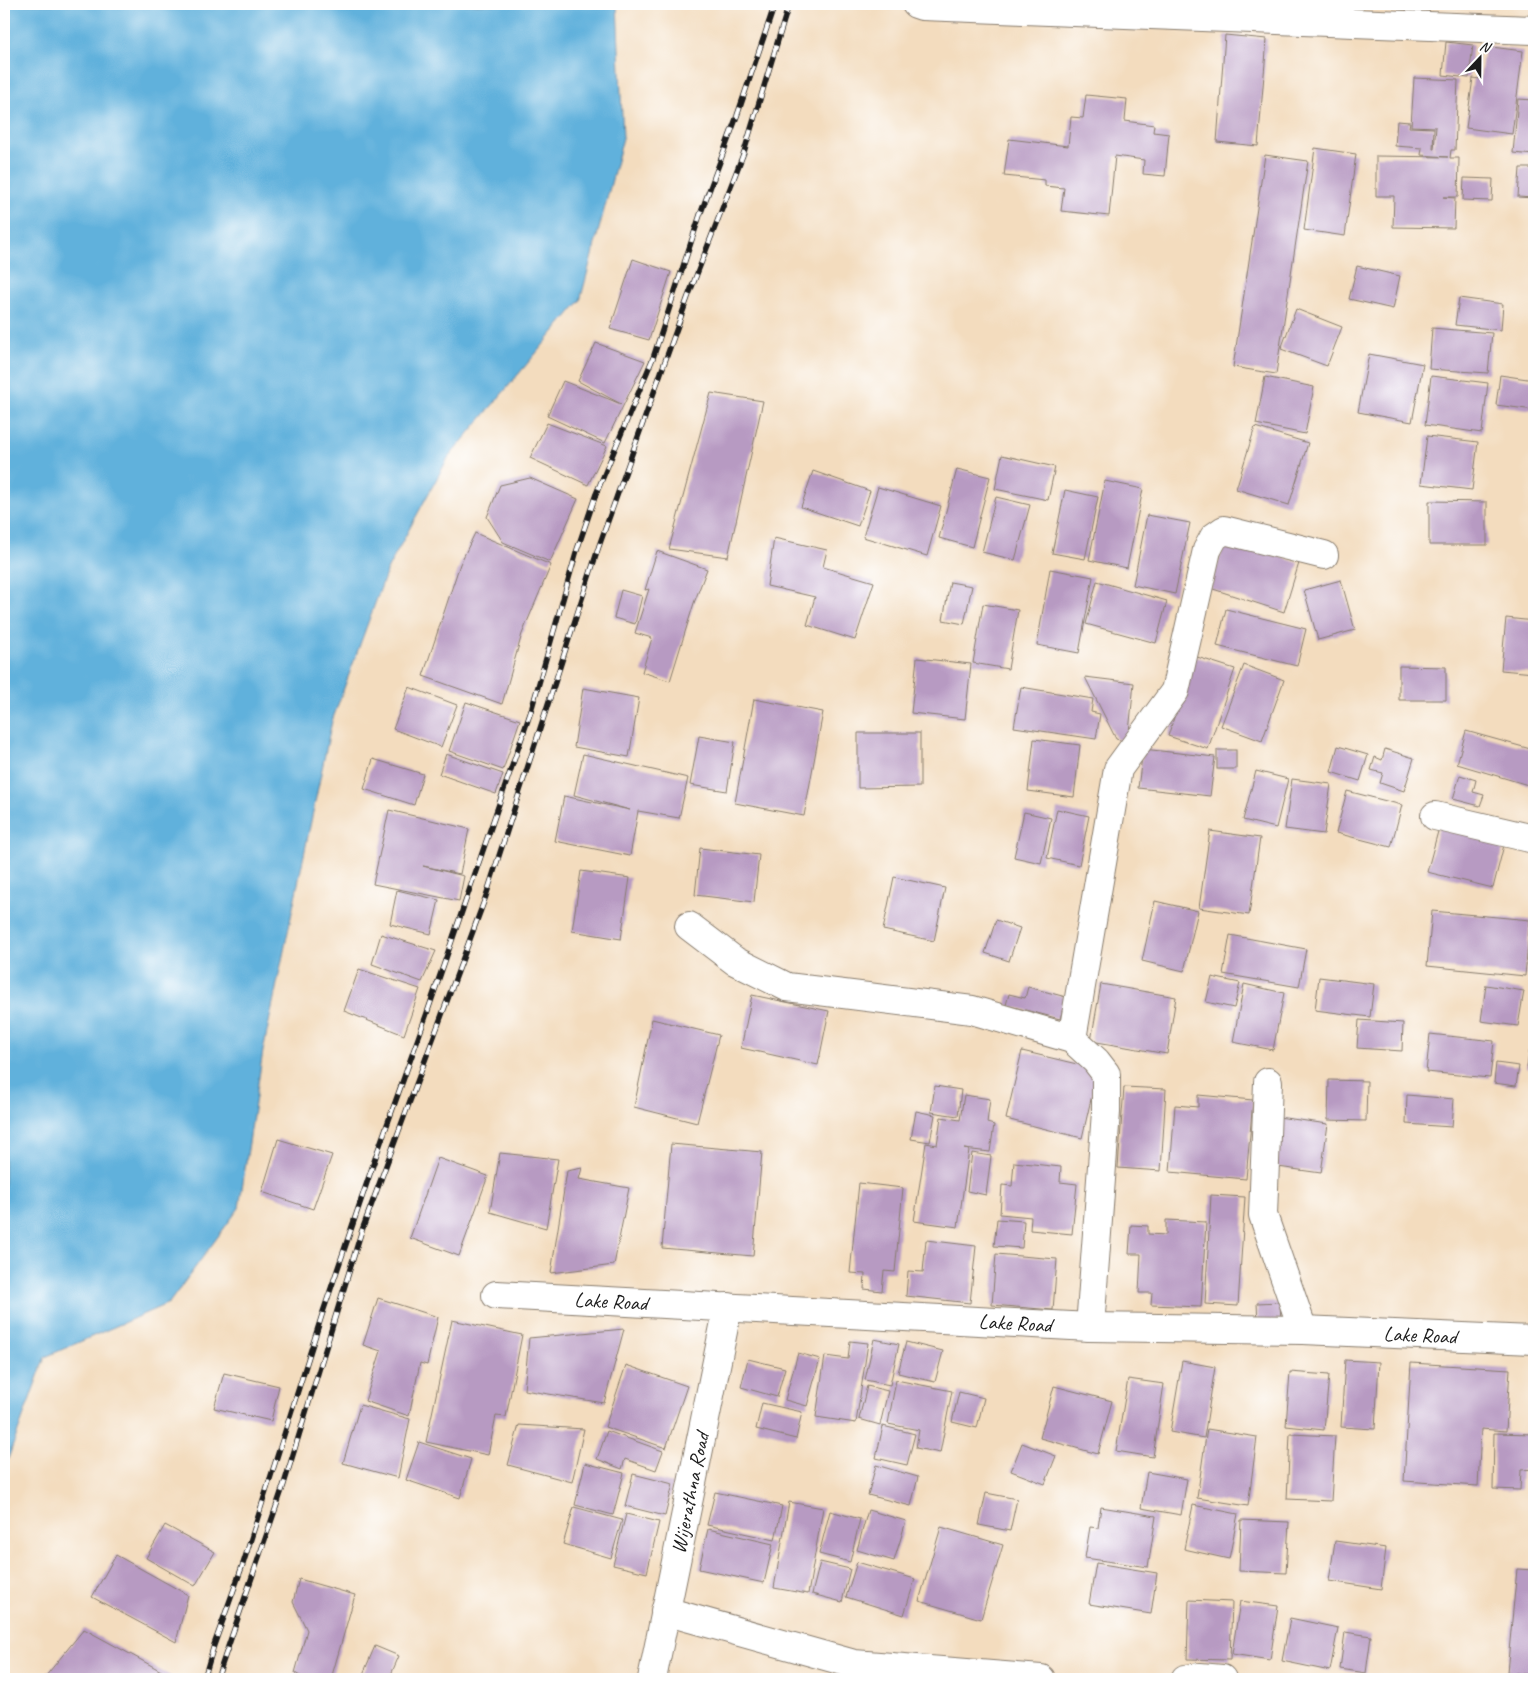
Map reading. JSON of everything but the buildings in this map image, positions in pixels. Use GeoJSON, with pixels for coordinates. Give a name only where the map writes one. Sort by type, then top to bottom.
{"type":"FeatureCollection","features":[{"type":"Feature","properties":{"kind":"street"},"geometry":{"type":"LineString","coordinates":[[916,4],[942,7],[1534,30]]}},
{"type":"Feature","properties":{"kind":"street"},"geometry":{"type":"LineString","coordinates":[[1072,1039],[1118,769],[1176,690],[1207,550],[1210,544],[1214,537],[1224,530],[1324,555]]}},
{"type":"Feature","properties":{"kind":"street"},"geometry":{"type":"LineString","coordinates":[[1435,816],[1534,839]]}},
{"type":"Feature","properties":{"kind":"street"},"geometry":{"type":"LineString","coordinates":[[688,926],[735,961],[787,987],[972,1010],[1072,1039],[1096,1061],[1106,1074],[1106,1112],[1090,1327]]}},
{"type":"Feature","properties":{"kind":"street"},"geometry":{"type":"LineString","coordinates":[[1268,1082],[1263,1215],[1303,1330]]}},
{"type":"Feature","properties":{"kind":"street","name":"Lake Road"},"geometry":{"type":"LineString","coordinates":[[496,1295],[1090,1327],[1303,1330],[1534,1340]]}},
{"type":"Feature","properties":{"kind":"street","name":"Wijerathna Road"},"geometry":{"type":"LineString","coordinates":[[652,1679],[728,1307]]}},
{"type":"Feature","properties":{"kind":"street"},"geometry":{"type":"LineString","coordinates":[[666,1611],[854,1664],[1041,1679]]}},
{"type":"Feature","properties":{"kind":"street"},"geometry":{"type":"LineString","coordinates":[[1185,1679],[1200,1677],[1222,1679]]}},
{"type":"Feature","properties":{"kind":"water"},"geometry":{"type":"Polygon","coordinates":[[[4,4],[617,4],[623,138],[580,301],[448,458],[388,568],[332,721],[263,1051],[239,1208],[169,1303],[45,1357],[4,1470],[4,4]]]}},
{"type":"Feature","properties":{"kind":"railway"},"geometry":{"type":"LineString","coordinates":[[204,1679],[243,1564],[322,1315],[531,711],[577,550],[596,494],[653,358],[700,215],[737,116],[775,4]]}},
{"type":"Feature","properties":{"kind":"railway"},"geometry":{"type":"LineString","coordinates":[[217,1679],[284,1484],[361,1233],[486,896],[599,546],[688,297],[744,152],[789,4]]}}]}
